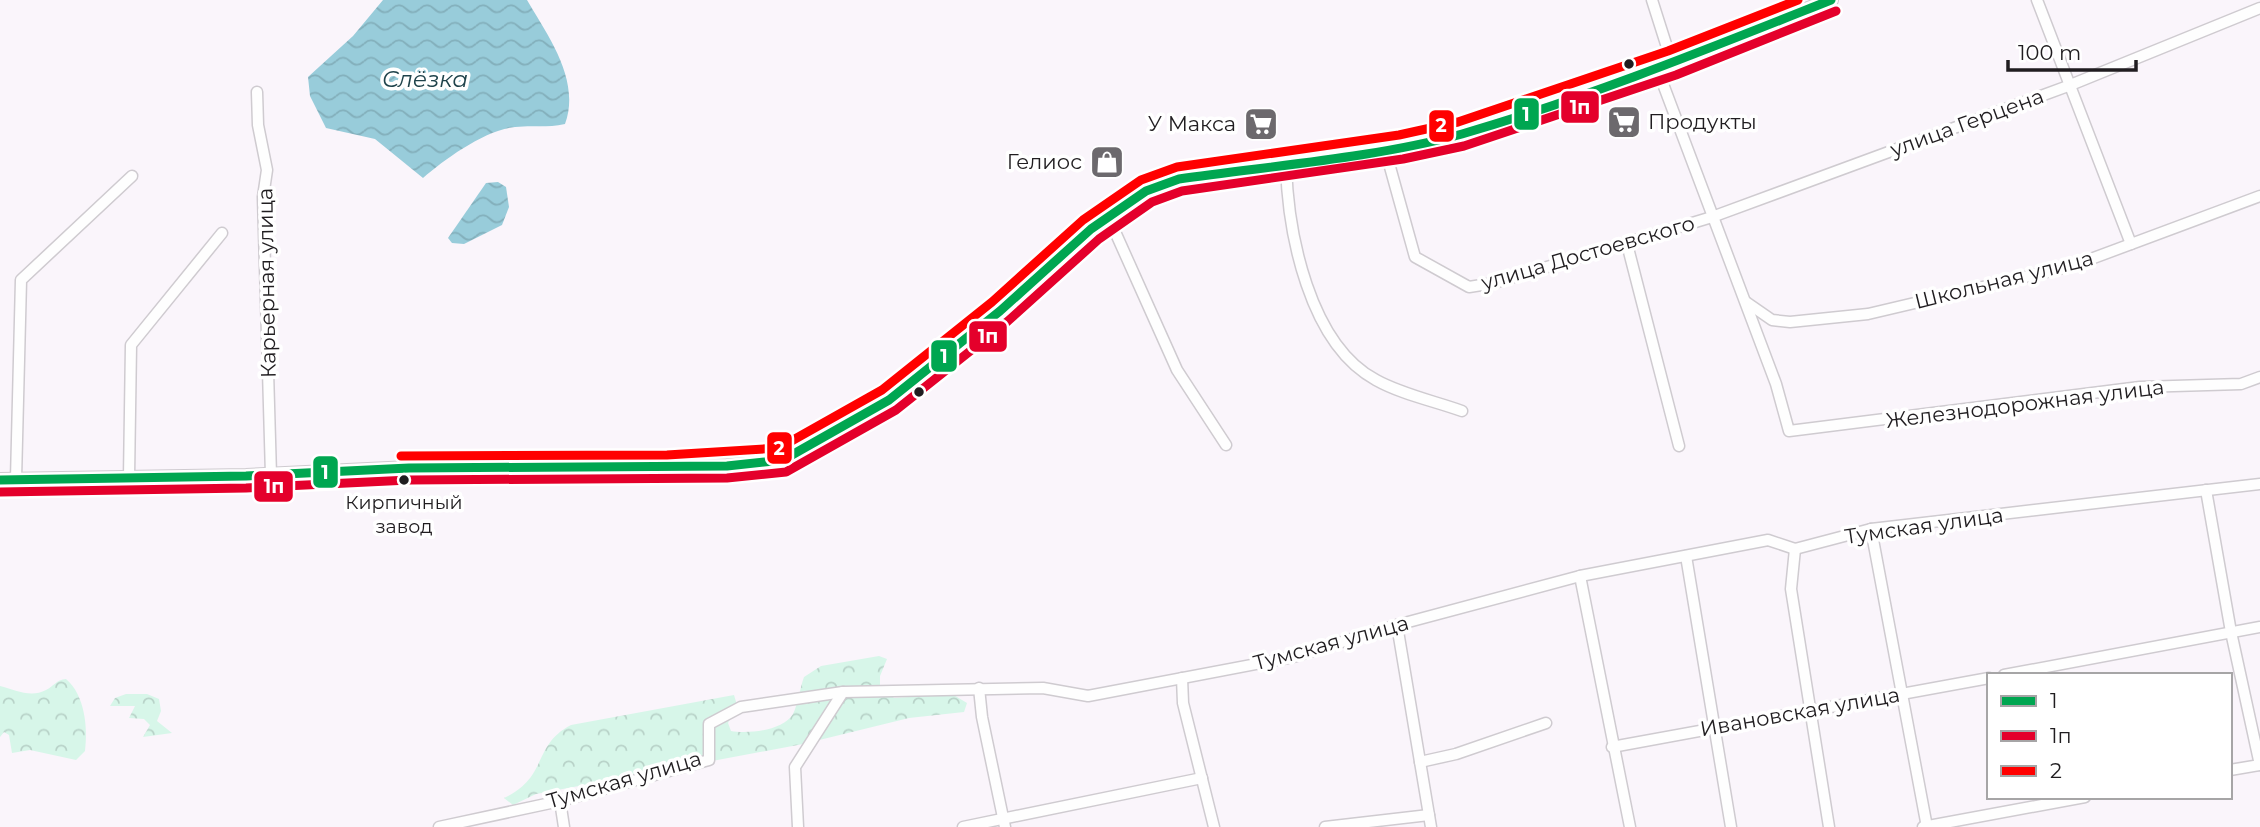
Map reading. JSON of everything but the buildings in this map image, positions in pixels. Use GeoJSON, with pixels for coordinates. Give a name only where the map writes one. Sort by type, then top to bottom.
{"type":"FeatureCollection","features":[{"type":"Feature","properties":{"kind":"main road"},"geometry":{"type":"LineString","coordinates":[[0,480],[271,475],[409,468],[715,466],[783,460],[861,418],[912,383],[1108,216],[1146,191],[1179,178],[1286,165],[1461,134],[1672,63],[1831,0]]}},
{"type":"Feature","properties":{"kind":"street"},"geometry":{"type":"LineString","coordinates":[[1652,0],[1672,63]]}},
{"type":"Feature","properties":{"kind":"street"},"geometry":{"type":"LineString","coordinates":[[2037,0],[2131,244]]}},
{"type":"Feature","properties":{"kind":"street","name":"улица Герцена"},"geometry":{"type":"LineString","coordinates":[[1712,218],[2068,86],[2260,8]]}},
{"type":"Feature","properties":{"kind":"street"},"geometry":{"type":"LineString","coordinates":[[1657,68],[1745,301]]}},
{"type":"Feature","properties":{"kind":"street","name":"Карьерная улица"},"geometry":{"type":"LineString","coordinates":[[257,92],[258,125],[267,170],[263,197],[271,475]]}},
{"type":"Feature","properties":{"kind":"street","name":"улица Достоевского"},"geometry":{"type":"LineString","coordinates":[[1385,149],[1415,257],[1469,287],[1493,283],[1712,218]]}},
{"type":"Feature","properties":{"kind":"street"},"geometry":{"type":"LineString","coordinates":[[1286,165],[1287,195],[1298,261],[1317,313],[1358,367],[1376,381],[1462,411]]}},
{"type":"Feature","properties":{"kind":"street"},"geometry":{"type":"LineString","coordinates":[[16,479],[21,280],[132,176]]}},
{"type":"Feature","properties":{"kind":"street","name":"Школьная улица"},"geometry":{"type":"LineString","coordinates":[[1745,301],[1772,320],[1790,322],[1868,314],[2072,266],[2260,197]]}},
{"type":"Feature","properties":{"kind":"street"},"geometry":{"type":"LineString","coordinates":[[1108,216],[1168,353],[1226,445]]}},
{"type":"Feature","properties":{"kind":"street"},"geometry":{"type":"LineString","coordinates":[[129,477],[131,345],[222,233]]}},
{"type":"Feature","properties":{"kind":"street"},"geometry":{"type":"LineString","coordinates":[[1627,244],[1679,446]]}},
{"type":"Feature","properties":{"kind":"street","name":"Железнодорожная улица"},"geometry":{"type":"LineString","coordinates":[[1745,301],[1776,384],[1788,431],[2140,387],[2241,384],[2260,377]]}},
{"type":"Feature","properties":{"kind":"street","name":"Тумская улица"},"geometry":{"type":"LineString","coordinates":[[439,827],[560,801],[709,760],[709,724],[741,707],[843,692],[1043,688],[1088,696],[1293,657],[1397,625],[1580,576],[1768,540],[1795,549],[1871,530],[2260,484]]}},
{"type":"Feature","properties":{"kind":"street"},"geometry":{"type":"LineString","coordinates":[[2206,490],[2231,632],[2260,765],[2232,771]]}},
{"type":"Feature","properties":{"kind":"street"},"geometry":{"type":"LineString","coordinates":[[1871,530],[1926,827],[2074,799]]}},
{"type":"Feature","properties":{"kind":"street"},"geometry":{"type":"LineString","coordinates":[[1795,549],[1791,590],[1829,827]]}},
{"type":"Feature","properties":{"kind":"street"},"geometry":{"type":"LineString","coordinates":[[1686,556],[1731,827]]}},
{"type":"Feature","properties":{"kind":"street"},"geometry":{"type":"LineString","coordinates":[[1580,576],[1630,827]]}},
{"type":"Feature","properties":{"kind":"street"},"geometry":{"type":"LineString","coordinates":[[1397,625],[1431,827]]}},
{"type":"Feature","properties":{"kind":"street"},"geometry":{"type":"LineString","coordinates":[[2015,673],[2260,627]]}},
{"type":"Feature","properties":{"kind":"street"},"geometry":{"type":"LineString","coordinates":[[1182,678],[1183,703],[1214,827]]}},
{"type":"Feature","properties":{"kind":"street","name":"Ивановская улица"},"geometry":{"type":"LineString","coordinates":[[1612,747],[1987,678]]}},
{"type":"Feature","properties":{"kind":"street"},"geometry":{"type":"LineString","coordinates":[[979,688],[982,717],[1005,823]]}},
{"type":"Feature","properties":{"kind":"street"},"geometry":{"type":"LineString","coordinates":[[798,827],[794,767],[843,692]]}},
{"type":"Feature","properties":{"kind":"street"},"geometry":{"type":"LineString","coordinates":[[1420,762],[1456,754],[1546,723]]}},
{"type":"Feature","properties":{"kind":"street"},"geometry":{"type":"LineString","coordinates":[[963,827],[1005,823],[1202,778]]}},
{"type":"Feature","properties":{"kind":"street"},"geometry":{"type":"LineString","coordinates":[[560,801],[564,827]]}},
{"type":"Feature","properties":{"kind":"street"},"geometry":{"type":"LineString","coordinates":[[1325,827],[1429,815]]}},
{"type":"Feature","properties":{"kind":"green space"},"geometry":{"type":"Polygon","coordinates":[[[879,656],[887,659],[880,676],[880,685],[894,698],[952,694],[967,703],[964,712],[909,718],[803,744],[536,794],[513,805],[504,798],[528,781],[550,742],[571,725],[734,695],[737,705],[728,723],[731,731],[773,728],[793,714],[804,677],[821,666],[879,656]]]}},
{"type":"Feature","properties":{"kind":"green space"},"geometry":{"type":"Polygon","coordinates":[[[66,679],[77,694],[84,712],[85,751],[76,760],[30,750],[12,753],[9,735],[4,732],[0,737],[0,686],[35,693],[66,679]]]}},
{"type":"Feature","properties":{"kind":"green space"},"geometry":{"type":"Polygon","coordinates":[[[126,694],[147,694],[159,699],[161,711],[157,721],[172,733],[143,737],[150,725],[144,719],[129,718],[135,706],[110,706],[115,698],[126,694]]]}},
{"type":"Feature","properties":{"kind":"water","name":"Слёзка"},"geometry":{"type":"Polygon","coordinates":[[[383,0],[527,0],[552,43],[566,75],[569,108],[565,124],[503,129],[454,154],[423,178],[375,139],[326,128],[310,96],[308,77],[353,36],[383,0]]]}},
{"type":"Feature","properties":{"kind":"water"},"geometry":{"type":"Polygon","coordinates":[[[498,182],[506,187],[509,207],[502,225],[464,244],[452,243],[448,238],[486,183],[498,182]]]}},
{"type":"Feature","properties":{"kind":"transit line","name":"2"},"geometry":{"type":"LineString","coordinates":[[401,456],[667,455],[779,448],[882,390],[992,302],[1083,220],[1141,180],[1177,167],[1399,135],[1458,122],[1668,51],[1798,0]]}},
{"type":"Feature","properties":{"kind":"transit line","name":"1"},"geometry":{"type":"LineString","coordinates":[[0,480],[246,476],[409,468],[727,466],[783,460],[889,400],[1000,311],[1091,229],[1146,191],[1179,179],[1358,155],[1462,134],[1602,88],[1831,0]]}},
{"type":"Feature","properties":{"kind":"transit line","name":"1п"},"geometry":{"type":"LineString","coordinates":[[0,492],[246,488],[409,480],[727,478],[786,472],[896,410],[1008,321],[1099,239],[1152,202],[1182,191],[1403,159],[1464,146],[1676,75],[1836,11]]}},
{"type":"Feature","properties":{"kind":"place","name":"Продукты"},"geometry":{"type":"Point","coordinates":[1624,122]}},
{"type":"Feature","properties":{"kind":"place","name":"У Макса"},"geometry":{"type":"Point","coordinates":[1261,124]}},
{"type":"Feature","properties":{"kind":"place","name":"Гелиос"},"geometry":{"type":"Point","coordinates":[1107,162]}},
{"type":"Feature","properties":{"kind":"place","name":"Кирпичный завод"},"geometry":{"type":"Point","coordinates":[404,480]}}]}
